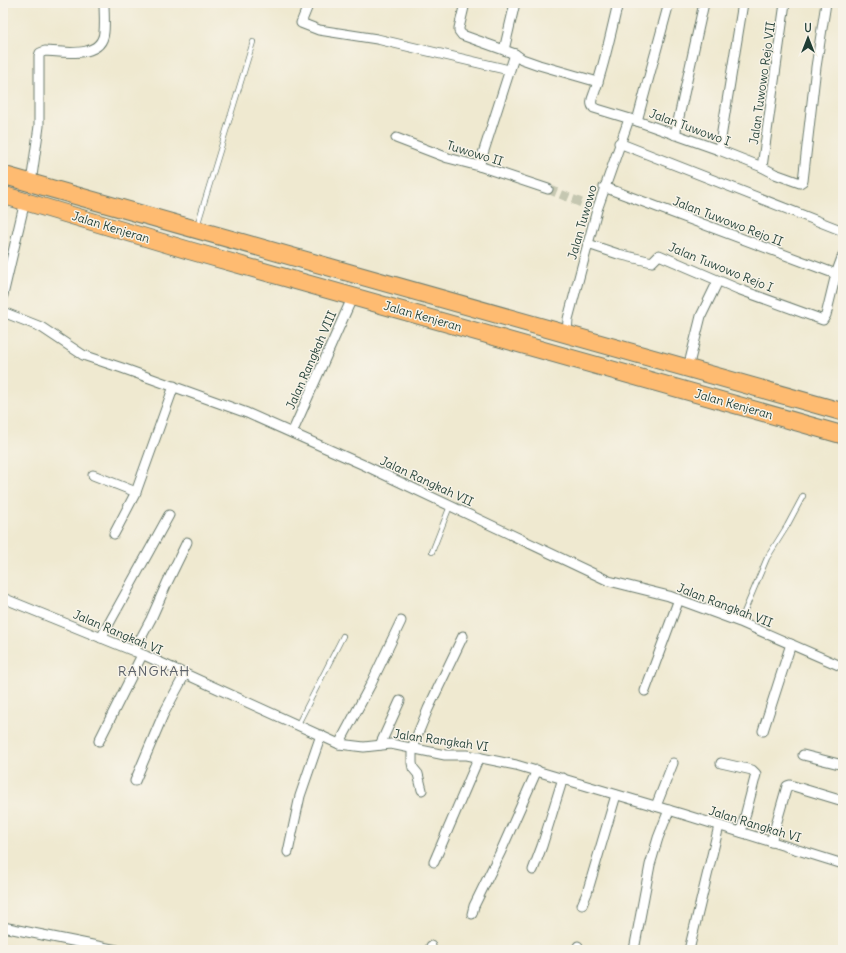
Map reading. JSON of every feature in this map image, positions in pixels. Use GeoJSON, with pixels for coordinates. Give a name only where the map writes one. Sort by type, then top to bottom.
{"type":"FeatureCollection","features":[{"type":"Feature","properties":{"kind":"highway","name":"Jalan Kenjeran"},"geometry":{"type":"LineString","coordinates":[[3,175],[31,183],[353,296],[843,435]]}},
{"type":"Feature","properties":{"kind":"highway","name":"Jalan Kenjeran"},"geometry":{"type":"LineString","coordinates":[[3,195],[193,240],[567,334],[843,412]]}},
{"type":"Feature","properties":{"kind":"street"},"geometry":{"type":"LineString","coordinates":[[31,183],[39,126],[40,53],[45,51],[65,52],[90,50],[100,44],[104,32],[104,3]]}},
{"type":"Feature","properties":{"kind":"street"},"geometry":{"type":"LineString","coordinates":[[309,3],[301,23],[319,30],[377,40],[509,70]]}},
{"type":"Feature","properties":{"kind":"street"},"geometry":{"type":"LineString","coordinates":[[465,3],[459,28],[460,33],[464,36],[515,54],[522,59],[539,65],[598,82],[618,3]]}},
{"type":"Feature","properties":{"kind":"street"},"geometry":{"type":"LineString","coordinates":[[504,50],[515,3]]}},
{"type":"Feature","properties":{"kind":"street","name":"Jalan Tuwowo"},"geometry":{"type":"LineString","coordinates":[[567,334],[568,319],[588,244],[594,209],[604,187],[619,143],[635,119],[670,3]]}},
{"type":"Feature","properties":{"kind":"street"},"geometry":{"type":"LineString","coordinates":[[675,136],[704,3]]}},
{"type":"Feature","properties":{"kind":"street"},"geometry":{"type":"LineString","coordinates":[[719,150],[744,3]]}},
{"type":"Feature","properties":{"kind":"street","name":"Jalan Tuwowo Rejo VII"},"geometry":{"type":"LineString","coordinates":[[762,167],[785,3]]}},
{"type":"Feature","properties":{"kind":"street","name":"Jalan Tuwowo I"},"geometry":{"type":"LineString","coordinates":[[598,82],[592,102],[592,106],[594,108],[635,119],[675,136],[719,150],[800,183],[802,182],[816,67],[826,3]]}},
{"type":"Feature","properties":{"kind":"street"},"geometry":{"type":"LineString","coordinates":[[479,166],[515,54]]}},
{"type":"Feature","properties":{"kind":"street","name":"Tuwowo II"},"geometry":{"type":"LineString","coordinates":[[396,138],[448,158],[479,166],[548,189]]}},
{"type":"Feature","properties":{"kind":"street"},"geometry":{"type":"LineString","coordinates":[[619,143],[843,231]]}},
{"type":"Feature","properties":{"kind":"street","name":"Jalan Tuwowo Rejo II"},"geometry":{"type":"LineString","coordinates":[[604,187],[839,272]]}},
{"type":"Feature","properties":{"kind":"street"},"geometry":{"type":"LineString","coordinates":[[3,295],[25,201]]}},
{"type":"Feature","properties":{"kind":"street","name":"Jalan Tuwowo Rejo I"},"geometry":{"type":"LineString","coordinates":[[588,244],[618,254],[652,262],[659,255],[718,281],[823,320],[826,315],[839,272]]}},
{"type":"Feature","properties":{"kind":"street"},"geometry":{"type":"LineString","coordinates":[[839,272],[843,255]]}},
{"type":"Feature","properties":{"kind":"street"},"geometry":{"type":"LineString","coordinates":[[688,368],[701,316],[718,281]]}},
{"type":"Feature","properties":{"kind":"street","name":"Jalan Rangkah VIII"},"geometry":{"type":"LineString","coordinates":[[292,433],[353,296]]}},
{"type":"Feature","properties":{"kind":"street","name":"Jalan Rangkah VII"},"geometry":{"type":"LineString","coordinates":[[3,312],[41,327],[83,355],[247,413],[366,466],[609,580],[679,599],[740,622],[843,667]]}},
{"type":"Feature","properties":{"kind":"street"},"geometry":{"type":"LineString","coordinates":[[114,534],[136,492],[174,386]]}},
{"type":"Feature","properties":{"kind":"street"},"geometry":{"type":"LineString","coordinates":[[93,475],[136,492]]}},
{"type":"Feature","properties":{"kind":"street"},"geometry":{"type":"LineString","coordinates":[[101,638],[169,516]]}},
{"type":"Feature","properties":{"kind":"street"},"geometry":{"type":"LineString","coordinates":[[99,741],[138,653],[167,582],[187,542]]}},
{"type":"Feature","properties":{"kind":"street","name":"Jalan Rangkah VI"},"geometry":{"type":"LineString","coordinates":[[3,598],[138,653],[298,724],[339,744],[364,747],[391,744],[444,755],[467,755],[479,757],[537,770],[843,864]]}},
{"type":"Feature","properties":{"kind":"street"},"geometry":{"type":"LineString","coordinates":[[646,692],[679,599]]}},
{"type":"Feature","properties":{"kind":"street"},"geometry":{"type":"LineString","coordinates":[[339,744],[368,690],[401,621]]}},
{"type":"Feature","properties":{"kind":"street"},"geometry":{"type":"LineString","coordinates":[[422,790],[418,774],[413,768],[412,748],[428,709],[463,636]]}},
{"type":"Feature","properties":{"kind":"street"},"geometry":{"type":"LineString","coordinates":[[763,731],[791,644]]}},
{"type":"Feature","properties":{"kind":"street"},"geometry":{"type":"LineString","coordinates":[[135,781],[163,715],[185,674]]}},
{"type":"Feature","properties":{"kind":"street"},"geometry":{"type":"LineString","coordinates":[[380,745],[400,701]]}},
{"type":"Feature","properties":{"kind":"street"},"geometry":{"type":"LineString","coordinates":[[288,852],[300,796],[321,735]]}},
{"type":"Feature","properties":{"kind":"street"},"geometry":{"type":"LineString","coordinates":[[803,755],[843,765]]}},
{"type":"Feature","properties":{"kind":"street"},"geometry":{"type":"LineString","coordinates":[[434,862],[479,757]]}},
{"type":"Feature","properties":{"kind":"street"},"geometry":{"type":"LineString","coordinates":[[656,806],[673,763]]}},
{"type":"Feature","properties":{"kind":"street"},"geometry":{"type":"LineString","coordinates":[[721,763],[752,770],[756,774],[741,832]]}},
{"type":"Feature","properties":{"kind":"street"},"geometry":{"type":"LineString","coordinates":[[472,914],[474,906],[501,851],[537,770]]}},
{"type":"Feature","properties":{"kind":"street"},"geometry":{"type":"LineString","coordinates":[[534,870],[563,778]]}},
{"type":"Feature","properties":{"kind":"street"},"geometry":{"type":"LineString","coordinates":[[772,842],[787,786],[790,785],[843,801]]}},
{"type":"Feature","properties":{"kind":"street"},"geometry":{"type":"LineString","coordinates":[[582,906],[616,795]]}},
{"type":"Feature","properties":{"kind":"street"},"geometry":{"type":"LineString","coordinates":[[634,950],[650,865],[668,810]]}},
{"type":"Feature","properties":{"kind":"street"},"geometry":{"type":"LineString","coordinates":[[689,950],[719,826]]}},
{"type":"Feature","properties":{"kind":"street"},"geometry":{"type":"LineString","coordinates":[[3,927],[117,950]]}},
{"type":"Feature","properties":{"kind":"lane"},"geometry":{"type":"LineString","coordinates":[[193,240],[253,42]]}},
{"type":"Feature","properties":{"kind":"lane"},"geometry":{"type":"LineString","coordinates":[[740,622],[767,558],[788,526],[803,496]]}},
{"type":"Feature","properties":{"kind":"lane"},"geometry":{"type":"LineString","coordinates":[[432,552],[450,506]]}},
{"type":"Feature","properties":{"kind":"lane"},"geometry":{"type":"LineString","coordinates":[[298,724],[343,636]]}},
{"type":"Feature","properties":{"kind":"tunnel"},"geometry":{"type":"LineString","coordinates":[[548,189],[591,207]]}},
{"type":"Feature","properties":{"kind":"district","name":"RANGKAH"},"geometry":{"type":"Point","coordinates":[154,671]}}]}
